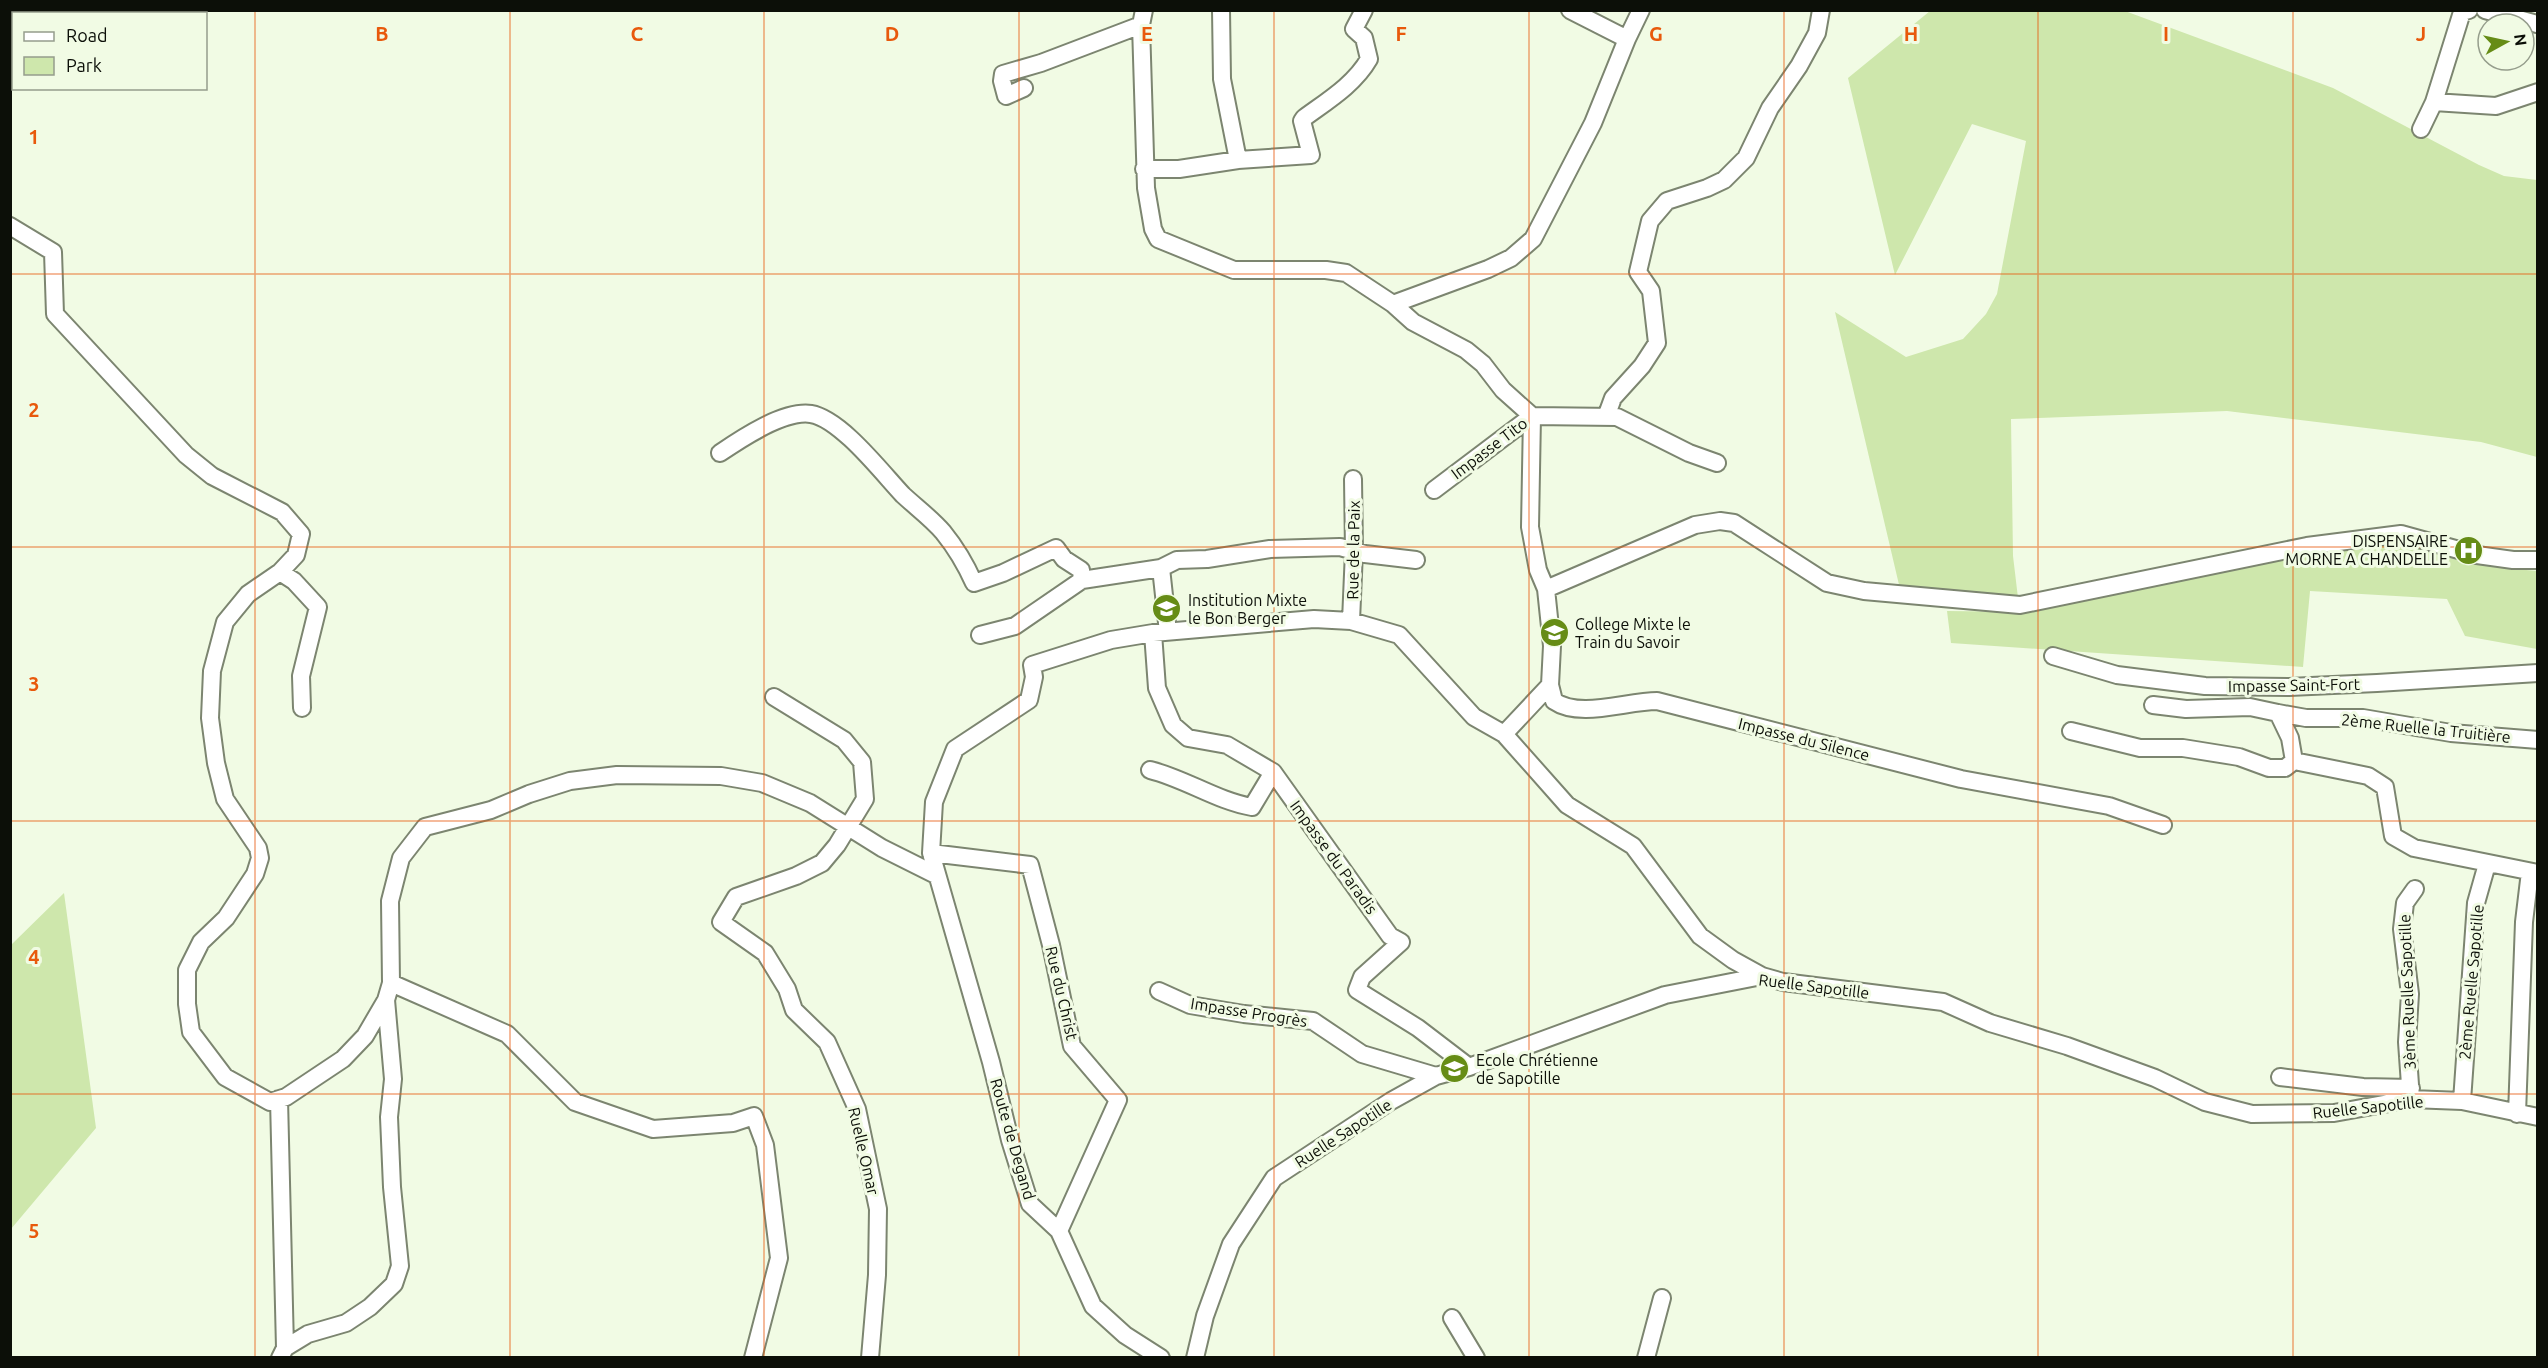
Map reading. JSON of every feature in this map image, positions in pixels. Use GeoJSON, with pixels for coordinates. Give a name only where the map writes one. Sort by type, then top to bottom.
{"type":"FeatureCollection","features":[{"type":"Feature","properties":{"kind":"street"},"geometry":{"type":"LineString","coordinates":[[1221,10],[1222,79],[1238,160]]}},
{"type":"Feature","properties":{"kind":"street"},"geometry":{"type":"LineString","coordinates":[[1144,170],[1179,169],[1238,160],[1311,155],[1302,121],[1338,94],[1364,68],[1369,59],[1364,38],[1354,28],[1364,10]]}},
{"type":"Feature","properties":{"kind":"street"},"geometry":{"type":"LineString","coordinates":[[1570,10],[1626,39]]}},
{"type":"Feature","properties":{"kind":"street"},"geometry":{"type":"LineString","coordinates":[[1393,304],[1511,258],[1533,239],[1593,123],[1626,39],[1641,10]]}},
{"type":"Feature","properties":{"kind":"street"},"geometry":{"type":"LineString","coordinates":[[1606,417],[1612,398],[1642,366],[1657,343],[1651,291],[1638,272],[1650,221],[1667,201],[1724,180],[1746,158],[1770,108],[1799,66],[1817,33],[1821,10]]}},
{"type":"Feature","properties":{"kind":"street"},"geometry":{"type":"LineString","coordinates":[[2421,129],[2434,102],[2462,12],[2469,10]]}},
{"type":"Feature","properties":{"kind":"street"},"geometry":{"type":"LineString","coordinates":[[2486,10],[2537,24]]}},
{"type":"Feature","properties":{"kind":"street"},"geometry":{"type":"LineString","coordinates":[[1024,88],[1006,96],[1002,81],[1003,74],[1041,63],[1143,18],[1144,170],[1153,229],[1158,239],[1234,270],[1337,270],[1346,273],[1393,304],[1413,322],[1466,350],[1483,364],[1503,390],[1532,416],[1530,527],[1538,570],[1546,590],[1552,646],[1550,685],[1504,734]]}},
{"type":"Feature","properties":{"kind":"street"},"geometry":{"type":"LineString","coordinates":[[2434,102],[2496,106],[2538,92]]}},
{"type":"Feature","properties":{"kind":"street"},"geometry":{"type":"LineString","coordinates":[[10,226],[53,252],[55,314],[147,414],[186,455],[212,476],[282,512],[301,534],[296,555],[280,572],[248,594],[225,622],[212,671],[210,718],[216,763],[225,799],[258,848],[260,858],[255,874],[226,918],[201,942],[187,970],[187,1004],[191,1032],[225,1077],[270,1102],[286,1097],[343,1059],[365,1036],[386,1000],[391,983],[390,901],[401,858],[424,827],[491,810],[529,794],[570,781],[617,775],[720,776],[762,783],[810,802],[882,848],[936,875]]}},
{"type":"Feature","properties":{"kind":"street"},"geometry":{"type":"LineString","coordinates":[[720,453],[771,423],[793,416],[812,414],[829,422],[873,459],[902,493],[943,532],[966,565],[975,583],[1004,573],[1056,548],[1064,559],[1081,570],[1082,580]]}},
{"type":"Feature","properties":{"kind":"street","name":"Impasse Tito"},"geometry":{"type":"LineString","coordinates":[[1434,490],[1532,416],[1617,417],[1689,453],[1717,463]]}},
{"type":"Feature","properties":{"kind":"street","name":"Rue de la Paix"},"geometry":{"type":"LineString","coordinates":[[1351,621],[1354,551],[1353,479]]}},
{"type":"Feature","properties":{"kind":"street"},"geometry":{"type":"LineString","coordinates":[[1546,590],[1695,525],[1720,521],[1734,523],[1827,583],[1863,591],[2020,604],[2307,546],[2401,534],[2477,555],[2512,560],[2538,560]]}},
{"type":"Feature","properties":{"kind":"street"},"geometry":{"type":"LineString","coordinates":[[980,634],[1015,626],[1082,580],[1161,568],[1177,560],[1207,559],[1270,549],[1340,547],[1416,560]]}},
{"type":"Feature","properties":{"kind":"street","name":"Impasse du Paradis"},"geometry":{"type":"LineString","coordinates":[[1161,568],[1157,688],[1173,725],[1188,738],[1227,745],[1273,772],[1390,936],[1401,942],[1362,977],[1357,990],[1418,1028],[1469,1067]]}},
{"type":"Feature","properties":{"kind":"street"},"geometry":{"type":"LineString","coordinates":[[280,572],[294,581],[318,607],[301,676],[302,708]]}},
{"type":"Feature","properties":{"kind":"street"},"geometry":{"type":"LineString","coordinates":[[1160,632],[1314,619],[1351,621],[1399,635],[1474,717],[1504,734],[1567,805],[1633,846],[1700,936],[1733,960],[1762,976]]}},
{"type":"Feature","properties":{"kind":"street","name":"Route de Degand"},"geometry":{"type":"LineString","coordinates":[[1160,632],[1111,640],[1032,665],[1034,677],[1029,700],[955,749],[934,802],[931,853],[991,1062],[1010,1140],[1030,1204],[1059,1231],[1093,1306],[1125,1335],[1161,1358]]}},
{"type":"Feature","properties":{"kind":"street","name":"Impasse Saint-Fort"},"geometry":{"type":"LineString","coordinates":[[2053,656],[2117,675],[2205,686],[2377,683],[2538,673]]}},
{"type":"Feature","properties":{"kind":"street","name":"Impasse du Silence"},"geometry":{"type":"LineString","coordinates":[[1550,685],[1554,701],[1564,708],[1580,710],[1641,701],[1657,701],[1961,779],[2109,806],[2163,825]]}},
{"type":"Feature","properties":{"kind":"street"},"geometry":{"type":"LineString","coordinates":[[774,697],[844,740],[862,762],[865,799],[849,827]]}},
{"type":"Feature","properties":{"kind":"street","name":"2ème Ruelle la Truitière"},"geometry":{"type":"LineString","coordinates":[[2153,705],[2186,709],[2250,707],[2306,718],[2363,718],[2451,733],[2538,740]]}},
{"type":"Feature","properties":{"kind":"street"},"geometry":{"type":"LineString","coordinates":[[2278,713],[2290,738],[2294,761]]}},
{"type":"Feature","properties":{"kind":"street"},"geometry":{"type":"LineString","coordinates":[[2071,731],[2140,748],[2183,748],[2239,757],[2269,768],[2285,768],[2294,761],[2368,776],[2385,786],[2393,836],[2414,848],[2534,872],[2524,922],[2517,1114]]}},
{"type":"Feature","properties":{"kind":"street"},"geometry":{"type":"LineString","coordinates":[[1150,770],[1172,776],[1234,804],[1252,807],[1273,772]]}},
{"type":"Feature","properties":{"kind":"street","name":"Ruelle Omar"},"geometry":{"type":"LineString","coordinates":[[849,827],[822,863],[796,876],[736,897],[721,922],[765,953],[787,988],[794,1010],[827,1042],[857,1109],[878,1209],[877,1275],[870,1358]]}},
{"type":"Feature","properties":{"kind":"street","name":"Rue du Christ"},"geometry":{"type":"LineString","coordinates":[[931,853],[1030,865],[1051,945],[1072,1046],[1118,1100],[1059,1231]]}},
{"type":"Feature","properties":{"kind":"street","name":"2ème Ruelle Sapotille"},"geometry":{"type":"LineString","coordinates":[[2462,1101],[2476,903],[2487,864]]}},
{"type":"Feature","properties":{"kind":"street","name":"3ème Ruelle Sapotille"},"geometry":{"type":"LineString","coordinates":[[2411,1093],[2407,1042],[2410,994],[2402,929],[2405,903],[2415,889]]}},
{"type":"Feature","properties":{"kind":"street","name":"Ruelle Sapotille"},"geometry":{"type":"LineString","coordinates":[[1195,1358],[1205,1316],[1231,1244],[1274,1178],[1391,1101],[1436,1076],[1469,1067],[1665,995],[1762,976],[1783,982],[1943,1002],[1990,1023],[2067,1046],[2155,1078],[2205,1102],[2252,1114],[2334,1113],[2411,1093],[2538,1117]]}},
{"type":"Feature","properties":{"kind":"street"},"geometry":{"type":"LineString","coordinates":[[391,983],[507,1034],[575,1102],[653,1129],[733,1123],[754,1116],[765,1145],[779,1258],[753,1358]]}},
{"type":"Feature","properties":{"kind":"street","name":"Impasse Progrès"},"geometry":{"type":"LineString","coordinates":[[1159,991],[1190,1005],[1244,1014],[1312,1021],[1362,1054],[1436,1076]]}},
{"type":"Feature","properties":{"kind":"street"},"geometry":{"type":"LineString","coordinates":[[283,1353],[308,1335],[346,1323],[370,1307],[394,1284],[400,1266],[392,1187],[389,1117],[393,1078],[386,1000]]}},
{"type":"Feature","properties":{"kind":"street"},"geometry":{"type":"LineString","coordinates":[[2280,1077],[2411,1093]]}},
{"type":"Feature","properties":{"kind":"street"},"geometry":{"type":"LineString","coordinates":[[279,1099],[283,1353]]}},
{"type":"Feature","properties":{"kind":"street"},"geometry":{"type":"LineString","coordinates":[[1646,1358],[1662,1298]]}},
{"type":"Feature","properties":{"kind":"street"},"geometry":{"type":"LineString","coordinates":[[1452,1318],[1476,1358]]}},
{"type":"Feature","properties":{"kind":"green space"},"geometry":{"type":"Polygon","coordinates":[[[1930,11],[2125,11],[2333,88],[2504,176],[2537,180],[2537,457],[2481,442],[2227,411],[2011,419],[2013,556],[2018,598],[1900,589],[1835,312],[1906,357],[1963,339],[1986,314],[1997,294],[2026,141],[1972,124],[1895,275],[1848,78],[1930,11]]]}},
{"type":"Feature","properties":{"kind":"green space"},"geometry":{"type":"Polygon","coordinates":[[[2398,544],[2494,567],[2537,571],[2537,649],[2465,636],[2447,599],[2310,591],[2303,667],[1951,643],[1947,611],[2029,612],[2301,555],[2398,544]]]}},
{"type":"Feature","properties":{"kind":"green space"},"geometry":{"type":"Polygon","coordinates":[[[64,893],[96,1128],[11,1229],[11,945],[64,893]]]}},
{"type":"Feature","properties":{"kind":"place","name":"DISPENSAIRE MORNE A CHANDELLE"},"geometry":{"type":"Point","coordinates":[2469,550]}},
{"type":"Feature","properties":{"kind":"place","name":"Institution Mixte le Bon Berger"},"geometry":{"type":"Point","coordinates":[1167,609]}},
{"type":"Feature","properties":{"kind":"place","name":"College Mixte le Train du Savoir"},"geometry":{"type":"Point","coordinates":[1554,633]}},
{"type":"Feature","properties":{"kind":"place","name":"Ecole Chrétienne de Sapotille"},"geometry":{"type":"Point","coordinates":[1455,1069]}}]}
